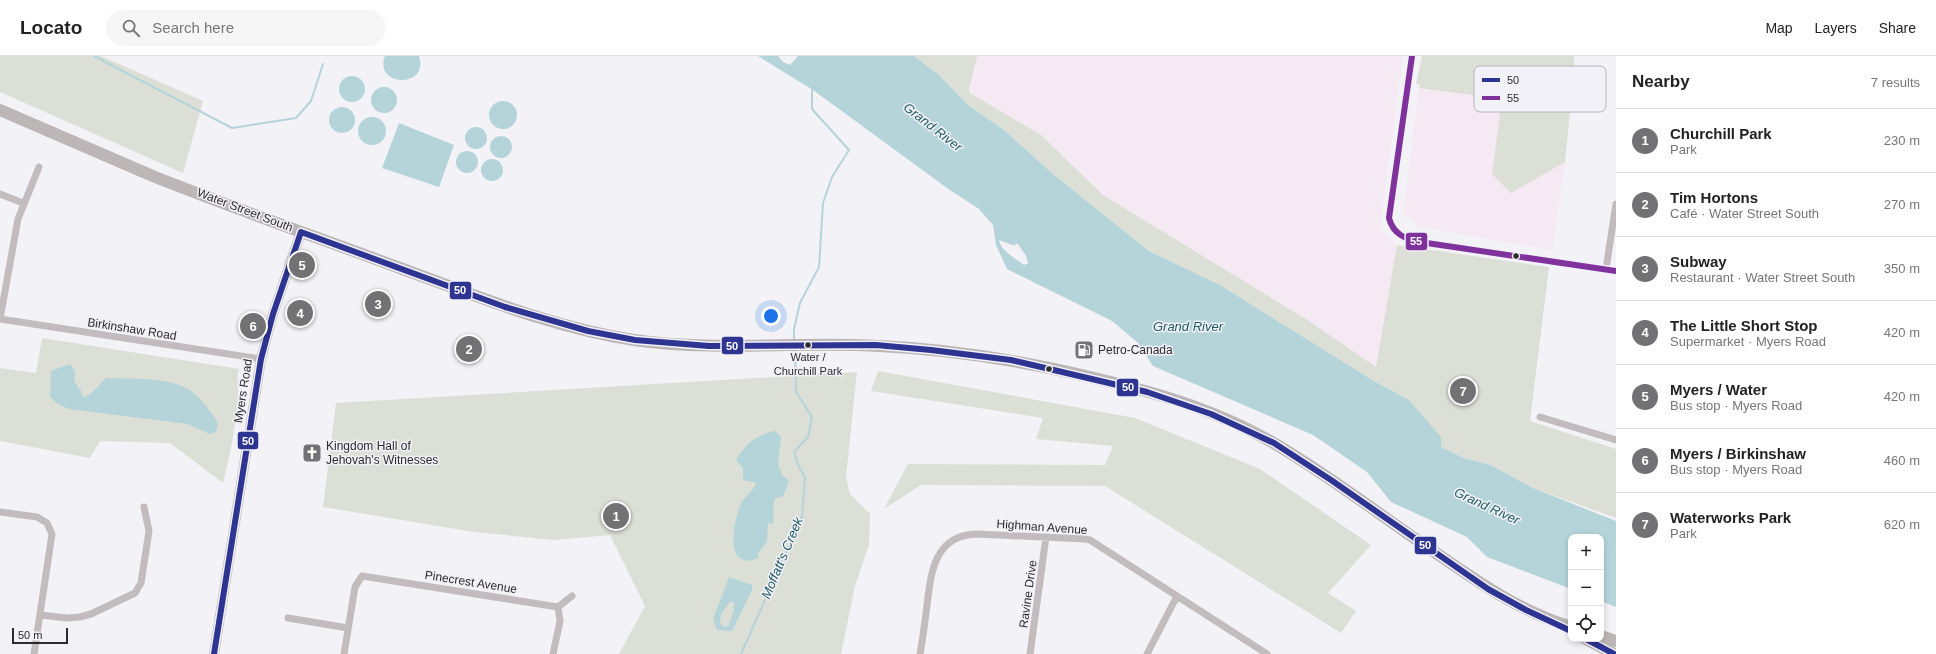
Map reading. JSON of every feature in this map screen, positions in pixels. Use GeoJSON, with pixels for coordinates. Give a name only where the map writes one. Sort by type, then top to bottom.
{"type":"FeatureCollection","features":[{"type":"Feature","properties":{"kind":"main road","name":"Water Street South"},"geometry":{"type":"LineString","coordinates":[[0,110],[157,177],[301,232],[505,307],[588,331],[635,340],[676,344],[788,346],[876,345],[1010,360],[1147,392],[1211,414],[1274,443],[1331,480],[1488,589],[1526,610],[1568,626]]}},
{"type":"Feature","properties":{"kind":"main road","name":"Myers Road"},"geometry":{"type":"LineString","coordinates":[[214,654],[262,359],[273,314],[301,232]]}},
{"type":"Feature","properties":{"kind":"main road"},"geometry":{"type":"LineString","coordinates":[[1550,620],[1568,629]]}},
{"type":"Feature","properties":{"kind":"main road"},"geometry":{"type":"LineString","coordinates":[[1604,637],[1616,641]]}},
{"type":"Feature","properties":{"kind":"main road"},"geometry":{"type":"LineString","coordinates":[[1592,642],[1614,654]]}},
{"type":"Feature","properties":{"kind":"street"},"geometry":{"type":"LineString","coordinates":[[1412,56],[1389,218],[1390,224],[1395,232],[1403,237],[1420,242],[1616,271]]}},
{"type":"Feature","properties":{"kind":"street"},"geometry":{"type":"LineString","coordinates":[[0,319],[14,239],[24,204],[39,167]]}},
{"type":"Feature","properties":{"kind":"street"},"geometry":{"type":"LineString","coordinates":[[0,194],[24,204]]}},
{"type":"Feature","properties":{"kind":"street"},"geometry":{"type":"LineString","coordinates":[[1606,269],[1616,204]]}},
{"type":"Feature","properties":{"kind":"street","name":"Birkinshaw Road"},"geometry":{"type":"LineString","coordinates":[[0,319],[262,359]]}},
{"type":"Feature","properties":{"kind":"street"},"geometry":{"type":"LineString","coordinates":[[1540,417],[1616,440]]}},
{"type":"Feature","properties":{"kind":"street"},"geometry":{"type":"LineString","coordinates":[[40,614],[67,618],[80,617],[92,614],[135,593],[141,582],[149,531],[144,507]]}},
{"type":"Feature","properties":{"kind":"street"},"geometry":{"type":"LineString","coordinates":[[0,512],[37,517],[47,523],[52,534],[34,654]]}},
{"type":"Feature","properties":{"kind":"street","name":"Highman Avenue"},"geometry":{"type":"LineString","coordinates":[[920,654],[931,574],[936,558],[942,550],[956,540],[972,534],[1090,540],[1267,654]]}},
{"type":"Feature","properties":{"kind":"street","name":"Ravine Drive"},"geometry":{"type":"LineString","coordinates":[[1030,654],[1046,537]]}},
{"type":"Feature","properties":{"kind":"street","name":"Pinecrest Avenue"},"geometry":{"type":"LineString","coordinates":[[348,628],[355,587],[362,576],[558,607]]}},
{"type":"Feature","properties":{"kind":"street"},"geometry":{"type":"LineString","coordinates":[[553,654],[560,621],[558,607],[572,596]]}},
{"type":"Feature","properties":{"kind":"street"},"geometry":{"type":"LineString","coordinates":[[1147,654],[1177,596]]}},
{"type":"Feature","properties":{"kind":"street"},"geometry":{"type":"LineString","coordinates":[[288,618],[348,628],[344,654]]}},
{"type":"Feature","properties":{"kind":"shaded area"},"geometry":{"type":"Polygon","coordinates":[[[0,56],[101,56],[203,101],[183,173],[0,92],[0,56]]]}},
{"type":"Feature","properties":{"kind":"shaded area"},"geometry":{"type":"Polygon","coordinates":[[[914,56],[977,56],[969,91],[970,93],[1041,135],[1103,195],[1309,321],[1376,367],[1397,245],[1549,267],[1530,421],[1616,449],[1616,518],[1533,488],[1491,465],[1464,458],[1441,447],[1409,400],[1374,381],[1220,285],[1149,251],[1053,174],[1004,130],[968,105],[939,75],[914,56]]]}},
{"type":"Feature","properties":{"kind":"shaded area"},"geometry":{"type":"Polygon","coordinates":[[[977,56],[1403,56],[1380,228],[1397,245],[1376,367],[1309,321],[1103,195],[1041,135],[970,93],[977,56]]]}},
{"type":"Feature","properties":{"kind":"shaded area"},"geometry":{"type":"Polygon","coordinates":[[[1422,56],[1574,56],[1574,66],[1474,66],[1474,95],[1419,88],[1420,84],[1416,84],[1422,56]]]}},
{"type":"Feature","properties":{"kind":"shaded area"},"geometry":{"type":"Polygon","coordinates":[[[1419,88],[1474,95],[1474,112],[1500,112],[1495,154],[1565,162],[1552,250],[1419,227],[1403,213],[1419,88]]]}},
{"type":"Feature","properties":{"kind":"shaded area"},"geometry":{"type":"Polygon","coordinates":[[[1500,112],[1570,112],[1565,162],[1511,193],[1492,174],[1500,112]]]}},
{"type":"Feature","properties":{"kind":"shaded area"},"geometry":{"type":"Polygon","coordinates":[[[42,338],[239,369],[236,418],[223,483],[170,443],[100,441],[90,458],[0,441],[0,368],[36,373],[42,338]]]}},
{"type":"Feature","properties":{"kind":"shaded area"},"geometry":{"type":"Polygon","coordinates":[[[878,371],[1135,418],[1260,469],[1371,545],[1328,593],[1356,611],[1341,633],[1105,486],[921,485],[884,509],[908,464],[1105,465],[1113,446],[1036,439],[1043,418],[871,391],[878,371]]]}},
{"type":"Feature","properties":{"kind":"shaded area"},"geometry":{"type":"Polygon","coordinates":[[[857,372],[846,477],[850,494],[870,514],[869,545],[855,586],[841,654],[619,654],[645,606],[610,535],[554,540],[474,532],[323,507],[336,403],[857,372]]]}},
{"type":"Feature","properties":{"kind":"water"},"geometry":{"type":"Polygon","coordinates":[[[385,56],[419,56],[420,67],[417,74],[410,79],[402,80],[393,78],[387,74],[383,66],[385,56]]]}},
{"type":"Feature","properties":{"kind":"water","name":"Grand River"},"geometry":{"type":"Polygon","coordinates":[[[758,56],[778,56],[783,62],[790,65],[798,56],[914,56],[939,75],[968,105],[1004,130],[1053,174],[1149,251],[1220,285],[1374,381],[1409,400],[1441,437],[1441,447],[1464,458],[1491,465],[1533,488],[1616,521],[1616,607],[1604,602],[1604,534],[1568,534],[1568,588],[1487,557],[1467,537],[1391,502],[1367,472],[1313,435],[1153,366],[1138,343],[1112,321],[1007,269],[996,245],[993,225],[979,209],[947,188],[813,90],[758,56]],[[999,240],[1002,248],[1009,254],[1024,265],[1028,263],[1026,256],[1018,244],[1015,244],[1015,246],[999,240]]]}},
{"type":"Feature","properties":{"kind":"water"},"geometry":{"type":"Polygon","coordinates":[[[352,76],[361,80],[365,89],[361,98],[352,102],[343,98],[339,89],[343,80],[352,76]]]}},
{"type":"Feature","properties":{"kind":"water"},"geometry":{"type":"Polygon","coordinates":[[[384,87],[393,91],[397,100],[393,109],[384,113],[375,109],[371,100],[375,91],[384,87]]]}},
{"type":"Feature","properties":{"kind":"water"},"geometry":{"type":"Polygon","coordinates":[[[503,101],[513,105],[517,115],[513,125],[503,129],[493,125],[489,115],[493,105],[503,101]]]}},
{"type":"Feature","properties":{"kind":"water"},"geometry":{"type":"Polygon","coordinates":[[[342,107],[351,111],[355,120],[351,129],[342,133],[333,129],[329,120],[333,111],[342,107]]]}},
{"type":"Feature","properties":{"kind":"water"},"geometry":{"type":"Polygon","coordinates":[[[372,117],[382,121],[386,131],[382,141],[372,145],[362,141],[358,131],[362,121],[372,117]]]}},
{"type":"Feature","properties":{"kind":"water"},"geometry":{"type":"Polygon","coordinates":[[[399,123],[454,145],[439,187],[382,168],[399,123]]]}},
{"type":"Feature","properties":{"kind":"water"},"geometry":{"type":"Polygon","coordinates":[[[476,127],[484,130],[487,138],[484,146],[476,149],[468,146],[465,138],[468,130],[476,127]]]}},
{"type":"Feature","properties":{"kind":"water"},"geometry":{"type":"Polygon","coordinates":[[[501,136],[509,139],[512,147],[509,155],[501,158],[493,155],[490,147],[493,139],[501,136]]]}},
{"type":"Feature","properties":{"kind":"water"},"geometry":{"type":"Polygon","coordinates":[[[467,151],[475,154],[478,162],[475,170],[467,173],[459,170],[456,162],[459,154],[467,151]]]}},
{"type":"Feature","properties":{"kind":"water"},"geometry":{"type":"Polygon","coordinates":[[[492,159],[500,162],[503,170],[500,178],[492,181],[484,178],[481,170],[484,162],[492,159]]]}},
{"type":"Feature","properties":{"kind":"water"},"geometry":{"type":"Polygon","coordinates":[[[70,364],[75,371],[74,381],[81,391],[83,398],[93,392],[106,378],[170,382],[188,389],[209,409],[218,423],[216,432],[210,434],[188,424],[69,409],[58,404],[50,397],[51,371],[70,364]]]}},
{"type":"Feature","properties":{"kind":"water"},"geometry":{"type":"Polygon","coordinates":[[[775,431],[781,437],[778,464],[782,475],[789,481],[783,496],[776,498],[774,501],[773,524],[768,523],[767,542],[758,553],[758,558],[747,561],[740,558],[736,554],[733,538],[734,529],[741,504],[756,484],[754,482],[743,480],[743,468],[736,460],[748,444],[757,437],[775,431]]]}},
{"type":"Feature","properties":{"kind":"water"},"geometry":{"type":"Polygon","coordinates":[[[729,577],[752,585],[752,590],[732,631],[717,630],[713,619],[729,577]],[[730,602],[721,614],[720,623],[724,627],[728,626],[734,611],[734,602],[730,602]]]}},
{"type":"Feature","properties":{"kind":"waterway"},"geometry":{"type":"LineString","coordinates":[[94,56],[232,128],[296,118],[311,101],[323,64]]}},
{"type":"Feature","properties":{"kind":"waterway","name":"Moffatt's Creek"},"geometry":{"type":"LineString","coordinates":[[794,341],[794,329],[800,303],[819,267],[823,203],[832,177],[849,150],[812,109],[812,90]]}},
{"type":"Feature","properties":{"kind":"waterway","name":"Moffatt's Creek"},"geometry":{"type":"LineString","coordinates":[[741,654],[802,517],[805,477],[798,465],[794,452],[808,437],[812,417],[796,392],[795,350]]}},
{"type":"Feature","properties":{"kind":"transit line","name":"55"},"geometry":{"type":"LineString","coordinates":[[1412,56],[1389,218],[1393,228],[1400,235],[1420,242],[1616,271]]}},
{"type":"Feature","properties":{"kind":"transit line","name":"50"},"geometry":{"type":"LineString","coordinates":[[301,232],[505,307],[588,331],[635,340],[709,346],[876,345],[931,350],[1011,360],[1147,392],[1211,414],[1274,443],[1331,480],[1488,589],[1526,610],[1568,630]]}},
{"type":"Feature","properties":{"kind":"transit line","name":"50"},"geometry":{"type":"LineString","coordinates":[[214,654],[261,359],[273,314],[301,232]]}},
{"type":"Feature","properties":{"kind":"transit line","name":"50"},"geometry":{"type":"LineString","coordinates":[[1592,642],[1614,654]]}},
{"type":"Feature","properties":{"kind":"place","name":"Myers / Water"},"geometry":{"type":"Point","coordinates":[302,265]}},
{"type":"Feature","properties":{"kind":"place","name":"Subway"},"geometry":{"type":"Point","coordinates":[378,304]}},
{"type":"Feature","properties":{"kind":"place","name":"The Little Short Stop"},"geometry":{"type":"Point","coordinates":[300,313]}},
{"type":"Feature","properties":{"kind":"place","name":"Myers / Birkinshaw"},"geometry":{"type":"Point","coordinates":[253,326]}},
{"type":"Feature","properties":{"kind":"place","name":"Water / Churchill Park"},"geometry":{"type":"Point","coordinates":[808,345]}},
{"type":"Feature","properties":{"kind":"place","name":"Tim Hortons"},"geometry":{"type":"Point","coordinates":[469,349]}},
{"type":"Feature","properties":{"kind":"place","name":"Petro-Canada"},"geometry":{"type":"Point","coordinates":[1084,350]}},
{"type":"Feature","properties":{"kind":"place","name":"Waterworks Park"},"geometry":{"type":"Point","coordinates":[1463,391]}},
{"type":"Feature","properties":{"kind":"place","name":"Kingdom Hall of Jehovah's Witnesses"},"geometry":{"type":"Point","coordinates":[312,453]}},
{"type":"Feature","properties":{"kind":"place","name":"Churchill Park"},"geometry":{"type":"Point","coordinates":[616,516]}}]}
